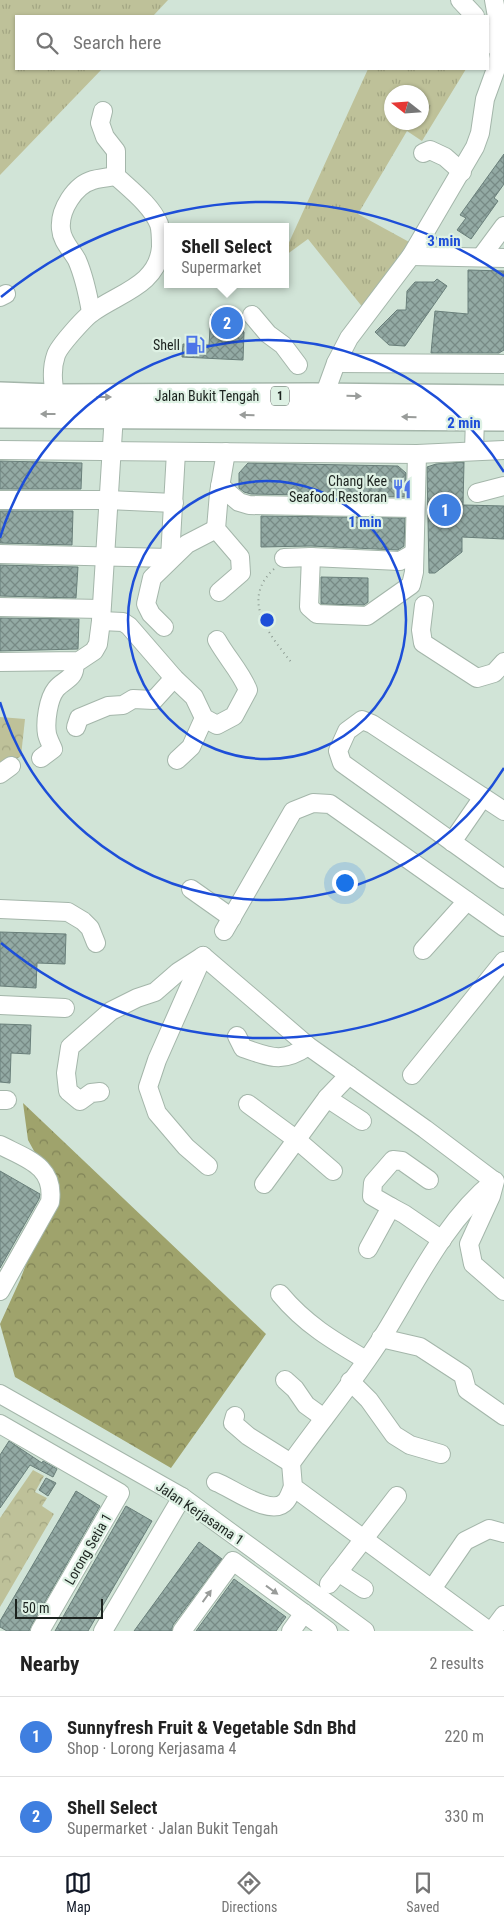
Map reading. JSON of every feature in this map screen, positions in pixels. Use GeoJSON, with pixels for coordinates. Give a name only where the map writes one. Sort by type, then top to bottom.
{"type":"FeatureCollection","features":[{"type":"Feature","properties":{"kind":"highway","name":"Jalan Bukit Tengah"},"geometry":{"type":"LineString","coordinates":[[0,395],[55,397],[324,396],[504,398]]}},
{"type":"Feature","properties":{"kind":"highway","name":"Jalan Bukit Tengah"},"geometry":{"type":"LineString","coordinates":[[0,415],[114,414],[504,418]]}},
{"type":"Feature","properties":{"kind":"street"},"geometry":{"type":"LineString","coordinates":[[460,0],[474,15]]}},
{"type":"Feature","properties":{"kind":"street"},"geometry":{"type":"LineString","coordinates":[[324,396],[336,363],[349,338],[411,256],[462,172],[478,140],[485,99],[497,66],[499,28],[494,0]]}},
{"type":"Feature","properties":{"kind":"street"},"geometry":{"type":"LineString","coordinates":[[489,35],[498,49]]}},
{"type":"Feature","properties":{"kind":"street"},"geometry":{"type":"LineString","coordinates":[[55,397],[52,377],[56,355],[62,346],[92,312],[133,290],[144,280],[160,256],[160,225],[149,208],[116,176],[116,151],[105,137],[100,123],[103,111]]}},
{"type":"Feature","properties":{"kind":"street"},"geometry":{"type":"LineString","coordinates":[[423,153],[430,150],[445,157],[462,172]]}},
{"type":"Feature","properties":{"kind":"street"},"geometry":{"type":"LineString","coordinates":[[92,312],[86,286],[76,259],[65,242],[61,229],[62,216],[72,195],[80,188],[92,180],[116,176]]}},
{"type":"Feature","properties":{"kind":"street"},"geometry":{"type":"LineString","coordinates":[[482,258],[504,226]]}},
{"type":"Feature","properties":{"kind":"street"},"geometry":{"type":"LineString","coordinates":[[411,256],[504,258]]}},
{"type":"Feature","properties":{"kind":"street"},"geometry":{"type":"LineString","coordinates":[[252,314],[268,334],[283,345],[298,365]]}},
{"type":"Feature","properties":{"kind":"street"},"geometry":{"type":"LineString","coordinates":[[336,363],[504,364]]}},
{"type":"Feature","properties":{"kind":"street"},"geometry":{"type":"LineString","coordinates":[[41,758],[53,749],[47,735],[47,718],[52,699],[58,687],[71,678],[80,660],[98,644],[114,414]]}},
{"type":"Feature","properties":{"kind":"street"},"geometry":{"type":"LineString","coordinates":[[474,451],[475,418]]}},
{"type":"Feature","properties":{"kind":"street"},"geometry":{"type":"LineString","coordinates":[[0,450],[417,454],[504,450]]}},
{"type":"Feature","properties":{"kind":"street"},"geometry":{"type":"LineString","coordinates":[[0,554],[170,558],[176,452]]}},
{"type":"Feature","properties":{"kind":"street"},"geometry":{"type":"LineString","coordinates":[[219,592],[241,573],[240,557],[216,530],[220,486],[226,452]]}},
{"type":"Feature","properties":{"kind":"street"},"geometry":{"type":"LineString","coordinates":[[312,557],[309,607],[316,614],[367,616],[411,585],[414,572],[417,454]]}},
{"type":"Feature","properties":{"kind":"street"},"geometry":{"type":"LineString","coordinates":[[220,486],[239,502],[249,505],[415,508]]}},
{"type":"Feature","properties":{"kind":"street"},"geometry":{"type":"LineString","coordinates":[[477,493],[504,486]]}},
{"type":"Feature","properties":{"kind":"street"},"geometry":{"type":"LineString","coordinates":[[0,500],[108,500],[174,503]]}},
{"type":"Feature","properties":{"kind":"street"},"geometry":{"type":"LineString","coordinates":[[164,627],[151,614],[146,604],[152,578],[187,544],[216,530]]}},
{"type":"Feature","properties":{"kind":"street"},"geometry":{"type":"LineString","coordinates":[[284,558],[312,557],[400,561],[414,553]]}},
{"type":"Feature","properties":{"kind":"street"},"geometry":{"type":"LineString","coordinates":[[424,605],[422,643],[478,678],[494,674],[504,662]]}},
{"type":"Feature","properties":{"kind":"street"},"geometry":{"type":"LineString","coordinates":[[0,607],[101,615],[123,622],[129,626],[174,678],[194,697],[204,718],[217,725],[234,716],[248,690],[243,678],[230,662],[217,640]]}},
{"type":"Feature","properties":{"kind":"street"},"geometry":{"type":"LineString","coordinates":[[0,662],[80,660]]}},
{"type":"Feature","properties":{"kind":"street"},"geometry":{"type":"LineString","coordinates":[[76,727],[79,718],[108,706],[123,705],[134,699],[154,700],[174,678]]}},
{"type":"Feature","properties":{"kind":"street"},"geometry":{"type":"LineString","coordinates":[[177,760],[190,746],[204,718]]}},
{"type":"Feature","properties":{"kind":"street"},"geometry":{"type":"LineString","coordinates":[[504,811],[372,724],[362,720],[347,731],[338,752],[342,763],[504,878]]}},
{"type":"Feature","properties":{"kind":"street"},"geometry":{"type":"LineString","coordinates":[[452,842],[483,797]]}},
{"type":"Feature","properties":{"kind":"street"},"geometry":{"type":"LineString","coordinates":[[191,889],[228,924],[293,811],[313,803],[330,804],[504,927]]}},
{"type":"Feature","properties":{"kind":"street"},"geometry":{"type":"LineString","coordinates":[[423,950],[467,901]]}},
{"type":"Feature","properties":{"kind":"street"},"geometry":{"type":"LineString","coordinates":[[0,909],[68,912],[84,921],[90,928],[96,943]]}},
{"type":"Feature","properties":{"kind":"street"},"geometry":{"type":"LineString","coordinates":[[203,956],[308,1046],[500,1181]]}},
{"type":"Feature","properties":{"kind":"street"},"geometry":{"type":"LineString","coordinates":[[100,1092],[91,1093],[80,1101],[68,1091],[66,1073],[70,1046],[111,1011],[137,998],[155,992],[178,972],[203,956]]}},
{"type":"Feature","properties":{"kind":"street"},"geometry":{"type":"LineString","coordinates":[[203,956],[157,1060],[148,1087],[157,1112],[186,1147],[208,1166]]}},
{"type":"Feature","properties":{"kind":"street"},"geometry":{"type":"LineString","coordinates":[[412,1075],[504,961]]}},
{"type":"Feature","properties":{"kind":"street"},"geometry":{"type":"LineString","coordinates":[[0,1005],[65,1008]]}},
{"type":"Feature","properties":{"kind":"street"},"geometry":{"type":"LineString","coordinates":[[236,1036],[243,1048],[274,1058],[297,1053],[308,1046]]}},
{"type":"Feature","properties":{"kind":"street"},"geometry":{"type":"LineString","coordinates":[[264,1184],[327,1098],[349,1075]]}},
{"type":"Feature","properties":{"kind":"street"},"geometry":{"type":"LineString","coordinates":[[327,1098],[362,1121]]}},
{"type":"Feature","properties":{"kind":"street"},"geometry":{"type":"LineString","coordinates":[[248,1104],[297,1140],[333,1170]]}},
{"type":"Feature","properties":{"kind":"street"},"geometry":{"type":"LineString","coordinates":[[0,1145],[36,1164],[50,1180],[52,1190],[50,1202],[0,1291]]}},
{"type":"Feature","properties":{"kind":"street"},"geometry":{"type":"LineString","coordinates":[[429,1180],[402,1161],[393,1160],[373,1183],[372,1196],[417,1222],[442,1240]]}},
{"type":"Feature","properties":{"kind":"street"},"geometry":{"type":"LineString","coordinates":[[216,1482],[225,1485],[251,1501],[277,1507],[286,1502],[293,1487],[291,1463],[381,1338],[442,1240],[481,1192],[500,1181]]}},
{"type":"Feature","properties":{"kind":"street"},"geometry":{"type":"LineString","coordinates":[[500,1181],[490,1196],[468,1244],[473,1264],[504,1291]]}},
{"type":"Feature","properties":{"kind":"street"},"geometry":{"type":"LineString","coordinates":[[368,1249],[391,1207]]}},
{"type":"Feature","properties":{"kind":"street"},"geometry":{"type":"LineString","coordinates":[[280,1294],[295,1312],[322,1333],[366,1360]]}},
{"type":"Feature","properties":{"kind":"street"},"geometry":{"type":"LineString","coordinates":[[381,1338],[420,1347],[463,1375],[468,1390],[504,1416]]}},
{"type":"Feature","properties":{"kind":"street"},"geometry":{"type":"LineString","coordinates":[[285,1380],[299,1394],[306,1405],[324,1418]]}},
{"type":"Feature","properties":{"kind":"street"},"geometry":{"type":"LineString","coordinates":[[350,1382],[369,1400],[394,1434],[410,1445],[441,1454]]}},
{"type":"Feature","properties":{"kind":"street","name":"Jalan Kerjasama 1"},"geometry":{"type":"LineString","coordinates":[[0,1394],[182,1497],[365,1631]]}},
{"type":"Feature","properties":{"kind":"street"},"geometry":{"type":"LineString","coordinates":[[235,1416],[233,1423],[248,1436],[291,1463]]}},
{"type":"Feature","properties":{"kind":"street"},"geometry":{"type":"LineString","coordinates":[[2,1428],[80,1470],[94,1447]]}},
{"type":"Feature","properties":{"kind":"street"},"geometry":{"type":"LineString","coordinates":[[61,1459],[74,1436]]}},
{"type":"Feature","properties":{"kind":"street","name":"Lorong Setia 1"},"geometry":{"type":"LineString","coordinates":[[40,1631],[120,1493],[80,1470]]}},
{"type":"Feature","properties":{"kind":"street"},"geometry":{"type":"LineString","coordinates":[[293,1487],[491,1631],[504,1615]]}},
{"type":"Feature","properties":{"kind":"street"},"geometry":{"type":"LineString","coordinates":[[364,1589],[333,1578],[397,1496]]}},
{"type":"Feature","properties":{"kind":"street"},"geometry":{"type":"LineString","coordinates":[[103,1631],[182,1497]]}},
{"type":"Feature","properties":{"kind":"street"},"geometry":{"type":"LineString","coordinates":[[432,1589],[465,1541],[489,1529],[504,1533]]}},
{"type":"Feature","properties":{"kind":"street"},"geometry":{"type":"LineString","coordinates":[[182,1631],[233,1561],[328,1631]]}},
{"type":"Feature","properties":{"kind":"street"},"geometry":{"type":"LineString","coordinates":[[291,1631],[304,1613]]}},
{"type":"Feature","properties":{"kind":"path"},"geometry":{"type":"LineString","coordinates":[[284,558],[266,576],[257,597],[262,620],[291,662]]}},
{"type":"Feature","properties":{"kind":"green space"},"geometry":{"type":"Polygon","coordinates":[[[0,0],[168,0],[154,15],[15,15],[15,70],[101,70],[0,175],[0,0]]]}},
{"type":"Feature","properties":{"kind":"green space"},"geometry":{"type":"Polygon","coordinates":[[[368,70],[465,70],[429,130],[429,85],[384,85],[384,130],[429,130],[422,141],[407,131],[358,214],[411,243],[364,309],[308,239],[289,253],[289,242],[368,70]]]}},
{"type":"Feature","properties":{"kind":"green space"},"geometry":{"type":"Polygon","coordinates":[[[0,717],[25,719],[21,756],[0,770],[0,717]]]}},
{"type":"Feature","properties":{"kind":"green space"},"geometry":{"type":"Polygon","coordinates":[[[23,1103],[266,1334],[171,1468],[15,1377],[0,1324],[20,1280],[50,1202],[50,1180],[28,1140],[23,1103]]]}},
{"type":"Feature","properties":{"kind":"green space"},"geometry":{"type":"Polygon","coordinates":[[[33,1470],[44,1476],[35,1492],[47,1498],[42,1506],[54,1514],[0,1607],[0,1518],[33,1470]]]}},
{"type":"Feature","properties":{"kind":"building"},"geometry":{"type":"Polygon","coordinates":[[[504,154],[504,184],[494,198],[498,201],[471,239],[457,230],[466,218],[460,215],[504,154]]]}},
{"type":"Feature","properties":{"kind":"building"},"geometry":{"type":"Polygon","coordinates":[[[468,270],[504,271],[504,350],[499,353],[431,353],[435,311],[468,314],[468,270]]]}},
{"type":"Feature","properties":{"kind":"building"},"geometry":{"type":"Polygon","coordinates":[[[437,279],[447,286],[405,346],[389,345],[375,332],[397,310],[406,310],[407,291],[415,282],[434,282],[437,279]]]}},
{"type":"Feature","properties":{"kind":"building"},"geometry":{"type":"Polygon","coordinates":[[[211,314],[242,315],[244,332],[243,360],[182,357],[183,344],[209,345],[211,314]]]}},
{"type":"Feature","properties":{"kind":"building"},"geometry":{"type":"Polygon","coordinates":[[[0,461],[82,463],[81,489],[0,489],[0,461]]]}},
{"type":"Feature","properties":{"kind":"building"},"geometry":{"type":"Polygon","coordinates":[[[464,462],[463,505],[504,506],[504,539],[462,537],[462,552],[435,573],[429,573],[427,467],[436,464],[464,462]]]}},
{"type":"Feature","properties":{"kind":"building"},"geometry":{"type":"Polygon","coordinates":[[[248,463],[398,466],[406,473],[405,497],[251,494],[239,488],[239,473],[248,463]]]}},
{"type":"Feature","properties":{"kind":"building"},"geometry":{"type":"Polygon","coordinates":[[[0,511],[73,511],[72,545],[0,543],[0,511]]]}},
{"type":"Feature","properties":{"kind":"building"},"geometry":{"type":"Polygon","coordinates":[[[261,516],[405,518],[404,546],[398,550],[311,546],[261,547],[261,516]]]}},
{"type":"Feature","properties":{"kind":"building"},"geometry":{"type":"Polygon","coordinates":[[[0,565],[78,567],[76,598],[0,596],[0,565]]]}},
{"type":"Feature","properties":{"kind":"building"},"geometry":{"type":"Polygon","coordinates":[[[321,577],[368,578],[368,602],[364,605],[321,604],[321,577]]]}},
{"type":"Feature","properties":{"kind":"building"},"geometry":{"type":"Polygon","coordinates":[[[0,618],[79,619],[78,649],[0,651],[0,618]]]}},
{"type":"Feature","properties":{"kind":"building"},"geometry":{"type":"Polygon","coordinates":[[[0,932],[66,934],[65,964],[37,963],[36,988],[0,986],[0,932]]]}},
{"type":"Feature","properties":{"kind":"building"},"geometry":{"type":"Polygon","coordinates":[[[0,1024],[31,1025],[30,1054],[11,1053],[10,1083],[0,1082],[0,1024]]]}},
{"type":"Feature","properties":{"kind":"building"},"geometry":{"type":"Polygon","coordinates":[[[0,1171],[40,1194],[0,1268],[0,1171]]]}},
{"type":"Feature","properties":{"kind":"building"},"geometry":{"type":"Polygon","coordinates":[[[9,1441],[42,1463],[43,1461],[57,1469],[53,1477],[30,1465],[0,1508],[0,1455],[9,1441]]]}},
{"type":"Feature","properties":{"kind":"building"},"geometry":{"type":"Polygon","coordinates":[[[46,1478],[56,1483],[48,1496],[39,1490],[46,1478]]]}},
{"type":"Feature","properties":{"kind":"building"},"geometry":{"type":"Polygon","coordinates":[[[76,1491],[100,1506],[29,1631],[7,1631],[0,1627],[0,1621],[76,1491]]]}},
{"type":"Feature","properties":{"kind":"building"},"geometry":{"type":"Polygon","coordinates":[[[126,1506],[152,1521],[88,1631],[55,1631],[126,1506]]]}},
{"type":"Feature","properties":{"kind":"building"},"geometry":{"type":"Polygon","coordinates":[[[199,1542],[222,1559],[173,1625],[172,1631],[134,1631],[199,1542]]]}},
{"type":"Feature","properties":{"kind":"building"},"geometry":{"type":"Polygon","coordinates":[[[234,1579],[286,1617],[276,1631],[196,1631],[234,1579]]]}},
{"type":"Feature","properties":{"kind":"place","name":"Shell Select"},"geometry":{"type":"Point","coordinates":[227,323]}},
{"type":"Feature","properties":{"kind":"place","name":"Shell"},"geometry":{"type":"Point","coordinates":[195,345]}},
{"type":"Feature","properties":{"kind":"place","name":"Chang Kee Seafood Restoran"},"geometry":{"type":"Point","coordinates":[402,489]}},
{"type":"Feature","properties":{"kind":"place","name":"Sunnyfresh Fruit & Vegetable Sdn Bhd"},"geometry":{"type":"Point","coordinates":[445,510]}}]}
